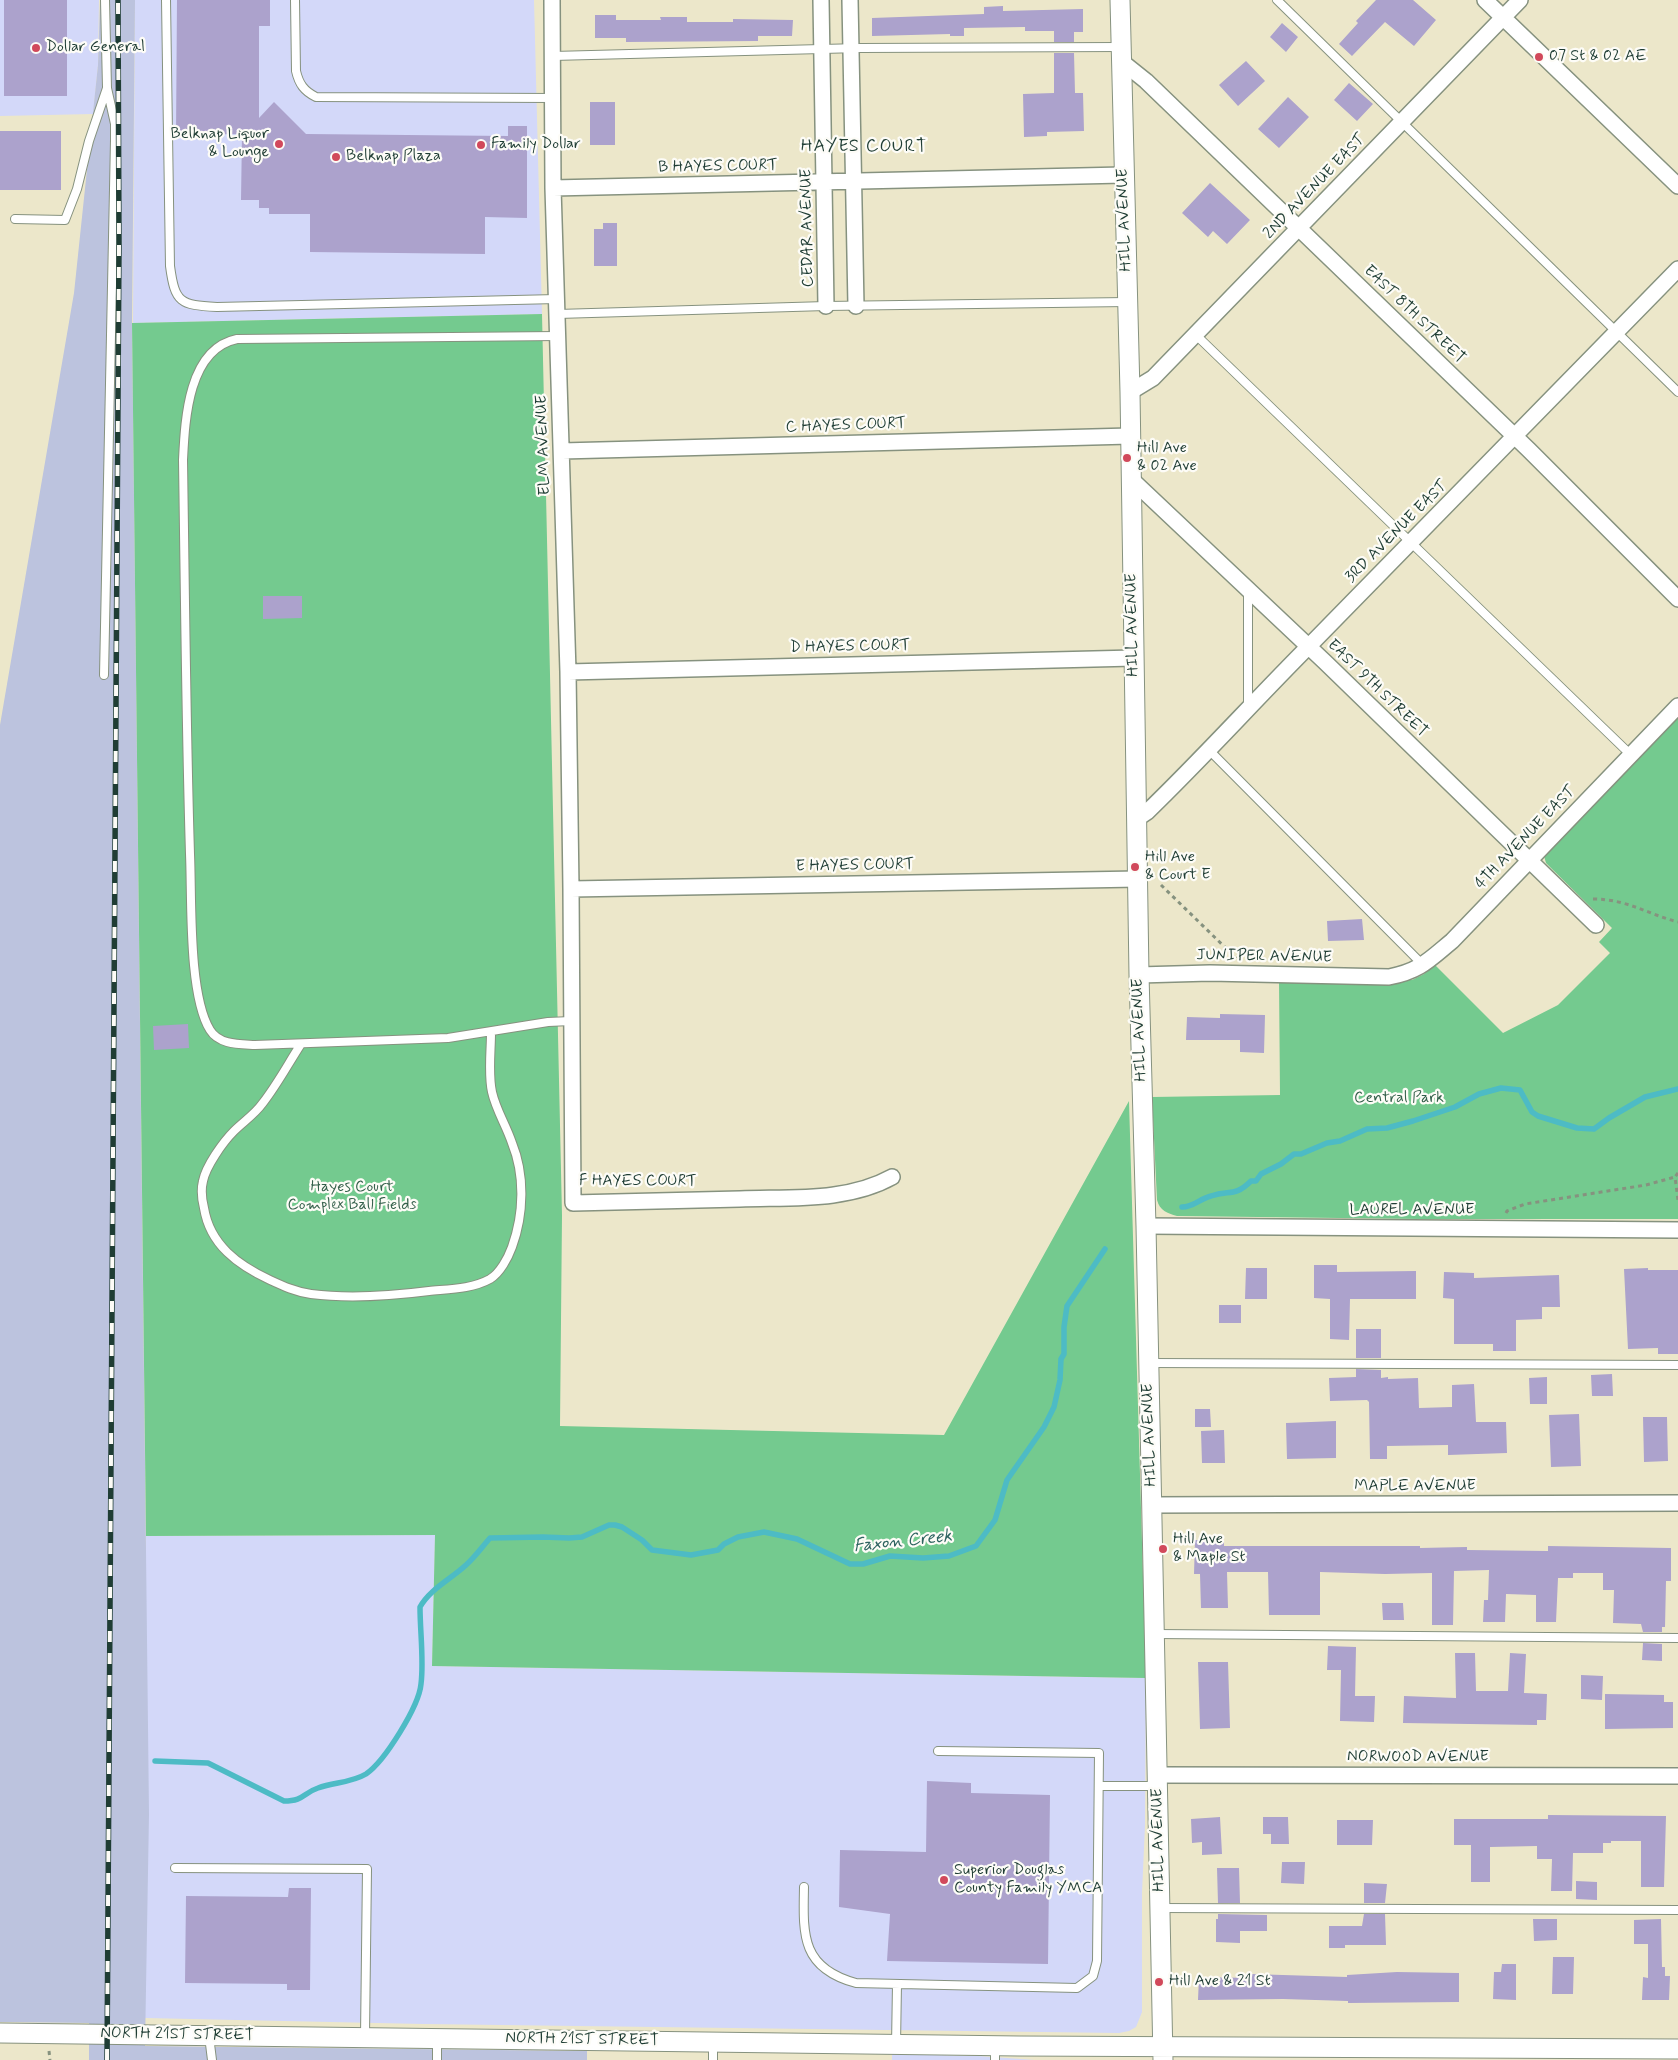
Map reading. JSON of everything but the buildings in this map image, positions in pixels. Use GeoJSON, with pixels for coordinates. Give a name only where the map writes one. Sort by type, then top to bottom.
{"type":"FeatureCollection","features":[{"type":"Feature","properties":{"kind":"street","name":"ELM AVENUE"},"geometry":{"type":"LineString","coordinates":[[552,0],[554,188],[568,672],[571,889]]}},
{"type":"Feature","properties":{"kind":"street","name":"CEDAR AVENUE"},"geometry":{"type":"LineString","coordinates":[[821,0],[826,306]]}},
{"type":"Feature","properties":{"kind":"street"},"geometry":{"type":"LineString","coordinates":[[850,0],[856,306]]}},
{"type":"Feature","properties":{"kind":"street","name":"HILL AVENUE"},"geometry":{"type":"LineString","coordinates":[[1120,0],[1130,392],[1139,975],[1163,2054]]}},
{"type":"Feature","properties":{"kind":"street"},"geometry":{"type":"LineString","coordinates":[[1485,0],[1678,186]]}},
{"type":"Feature","properties":{"kind":"street","name":"2ND AVENUE EAST"},"geometry":{"type":"LineString","coordinates":[[1130,392],[1153,378],[1196,335],[1520,0]]}},
{"type":"Feature","properties":{"kind":"street","name":"EAST 8TH STREET"},"geometry":{"type":"LineString","coordinates":[[1121,54],[1516,438],[1678,599]]}},
{"type":"Feature","properties":{"kind":"street","name":"B HAYES COURT"},"geometry":{"type":"LineString","coordinates":[[554,188],[1123,175]]}},
{"type":"Feature","properties":{"kind":"street","name":"3RD AVENUE EAST"},"geometry":{"type":"LineString","coordinates":[[1138,818],[1147,812],[1209,750],[1411,542],[1516,438],[1678,269]]}},
{"type":"Feature","properties":{"kind":"street","name":"C HAYES COURT"},"geometry":{"type":"LineString","coordinates":[[562,451],[1130,436]]}},
{"type":"Feature","properties":{"kind":"street","name":"EAST 9TH STREET"},"geometry":{"type":"LineString","coordinates":[[1131,479],[1596,925]]}},
{"type":"Feature","properties":{"kind":"street","name":"D HAYES COURT"},"geometry":{"type":"LineString","coordinates":[[568,672],[1134,658]]}},
{"type":"Feature","properties":{"kind":"street","name":"4TH AVENUE EAST"},"geometry":{"type":"LineString","coordinates":[[1389,976],[1408,973],[1423,965],[1452,941],[1678,706]]}},
{"type":"Feature","properties":{"kind":"street","name":"E HAYES COURT"},"geometry":{"type":"LineString","coordinates":[[571,889],[1138,879]]}},
{"type":"Feature","properties":{"kind":"street","name":"F HAYES COURT"},"geometry":{"type":"LineString","coordinates":[[571,889],[573,1203],[804,1197],[863,1190],[876,1186],[892,1177]]}},
{"type":"Feature","properties":{"kind":"street","name":"JUNIPER AVENUE"},"geometry":{"type":"LineString","coordinates":[[1139,975],[1389,976]]}},
{"type":"Feature","properties":{"kind":"street","name":"LAUREL AVENUE"},"geometry":{"type":"LineString","coordinates":[[1146,1226],[1678,1230]]}},
{"type":"Feature","properties":{"kind":"street","name":"MAPLE AVENUE"},"geometry":{"type":"LineString","coordinates":[[1152,1505],[1678,1504]]}},
{"type":"Feature","properties":{"kind":"street","name":"NORWOOD AVENUE"},"geometry":{"type":"LineString","coordinates":[[1158,1780],[1678,1776]]}},
{"type":"Feature","properties":{"kind":"street","name":"NORTH 21ST STREET"},"geometry":{"type":"LineString","coordinates":[[0,2033],[437,2039],[713,2051],[896,2045],[995,2053],[1163,2054],[1678,2049]]}},
{"type":"Feature","properties":{"kind":"lane"},"geometry":{"type":"LineString","coordinates":[[104,676],[115,140],[114,118],[107,88],[105,0]]}},
{"type":"Feature","properties":{"kind":"lane"},"geometry":{"type":"LineString","coordinates":[[166,0],[170,266],[172,283],[177,296],[181,301],[192,306],[856,306],[1127,302]]}},
{"type":"Feature","properties":{"kind":"lane"},"geometry":{"type":"LineString","coordinates":[[295,0],[296,71],[305,92],[316,97],[553,98]]}},
{"type":"Feature","properties":{"kind":"lane"},"geometry":{"type":"LineString","coordinates":[[1277,0],[1678,392]]}},
{"type":"Feature","properties":{"kind":"lane"},"geometry":{"type":"LineString","coordinates":[[553,56],[850,48],[1121,54]]}},
{"type":"Feature","properties":{"kind":"lane"},"geometry":{"type":"LineString","coordinates":[[15,219],[65,220],[81,178],[89,141],[107,88]]}},
{"type":"Feature","properties":{"kind":"lane"},"geometry":{"type":"LineString","coordinates":[[1196,335],[1631,755]]}},
{"type":"Feature","properties":{"kind":"lane"},"geometry":{"type":"LineString","coordinates":[[558,336],[237,339],[224,342],[212,352],[201,367],[195,382],[186,418],[183,460],[188,782],[195,973],[202,1012],[210,1031],[218,1038],[230,1043],[255,1045],[448,1038],[571,1020]]}},
{"type":"Feature","properties":{"kind":"lane"},"geometry":{"type":"LineString","coordinates":[[1248,590],[1248,710]]}},
{"type":"Feature","properties":{"kind":"lane"},"geometry":{"type":"LineString","coordinates":[[1209,750],[1423,965]]}},
{"type":"Feature","properties":{"kind":"lane"},"geometry":{"type":"LineString","coordinates":[[301,1044],[261,1105],[232,1133],[214,1158],[203,1180],[202,1199],[206,1220],[217,1242],[234,1259],[251,1271],[287,1288],[309,1294],[341,1296],[395,1295],[474,1286],[492,1278],[502,1267],[512,1248],[520,1217],[519,1164],[512,1143],[496,1108],[491,1089],[491,1033]]}},
{"type":"Feature","properties":{"kind":"lane"},"geometry":{"type":"LineString","coordinates":[[1148,1363],[1678,1365]]}},
{"type":"Feature","properties":{"kind":"lane"},"geometry":{"type":"LineString","coordinates":[[1155,1634],[1678,1638]]}},
{"type":"Feature","properties":{"kind":"lane"},"geometry":{"type":"LineString","coordinates":[[804,1887],[806,1940],[816,1961],[826,1971],[839,1979],[856,1983],[1077,1988],[1093,1976],[1097,1961],[1099,1753],[938,1750]]}},
{"type":"Feature","properties":{"kind":"lane"},"geometry":{"type":"LineString","coordinates":[[1099,1786],[1158,1780]]}},
{"type":"Feature","properties":{"kind":"lane"},"geometry":{"type":"LineString","coordinates":[[175,1868],[366,1869],[365,2038]]}},
{"type":"Feature","properties":{"kind":"lane"},"geometry":{"type":"LineString","coordinates":[[1160,1908],[1678,1910]]}},
{"type":"Feature","properties":{"kind":"lane"},"geometry":{"type":"LineString","coordinates":[[896,1984],[896,2045]]}},
{"type":"Feature","properties":{"kind":"lane"},"geometry":{"type":"LineString","coordinates":[[209,2036],[212,2060]]}},
{"type":"Feature","properties":{"kind":"lane"},"geometry":{"type":"LineString","coordinates":[[437,2039],[437,2060]]}},
{"type":"Feature","properties":{"kind":"path"},"geometry":{"type":"LineString","coordinates":[[1161,885],[1253,974]]}},
{"type":"Feature","properties":{"kind":"path"},"geometry":{"type":"LineString","coordinates":[[1573,902],[1585,899],[1601,899],[1630,904],[1660,918],[1678,922]]}},
{"type":"Feature","properties":{"kind":"path"},"geometry":{"type":"LineString","coordinates":[[1503,1228],[1507,1211],[1525,1204],[1646,1184],[1676,1175],[1678,1200]]}},
{"type":"Feature","properties":{"kind":"shaded area"},"geometry":{"type":"Polygon","coordinates":[[[0,0],[99,0],[98,65],[93,114],[0,116],[0,0]]]}},
{"type":"Feature","properties":{"kind":"shaded area"},"geometry":{"type":"Polygon","coordinates":[[[100,0],[135,0],[132,323],[149,1814],[145,2046],[587,2051],[587,2060],[89,2060],[89,2023],[0,2022],[0,725],[74,293],[98,65],[100,0]]]}},
{"type":"Feature","properties":{"kind":"shaded area","name":"Belknap Plaza"},"geometry":{"type":"Polygon","coordinates":[[[135,0],[534,0],[542,314],[133,323],[135,0]]]}},
{"type":"Feature","properties":{"kind":"shaded area"},"geometry":{"type":"Polygon","coordinates":[[[435,1535],[432,1666],[1146,1678],[1142,2012],[1136,2027],[1119,2033],[423,2024],[145,2018],[146,1536],[435,1535]]]}},
{"type":"Feature","properties":{"kind":"shaded area"},"geometry":{"type":"Polygon","coordinates":[[[892,2054],[978,2056],[1035,2060],[892,2060],[892,2054]]]}},
{"type":"Feature","properties":{"kind":"green space","name":"Hayes Court Complex Ball Fields"},"geometry":{"type":"Polygon","coordinates":[[[542,314],[562,1215],[560,1426],[944,1435],[1129,1101],[1146,1678],[432,1666],[435,1535],[146,1536],[132,323],[542,314]]]}},
{"type":"Feature","properties":{"kind":"green space","name":"Central Park"},"geometry":{"type":"Polygon","coordinates":[[[1678,717],[1678,1219],[1421,1219],[1177,1216],[1167,1213],[1162,1209],[1157,1200],[1152,1097],[1280,1095],[1279,980],[1412,980],[1424,974],[1435,965],[1503,1033],[1558,1005],[1610,953],[1599,942],[1612,928],[1546,863],[1544,856],[1678,717]]]}},
{"type":"Feature","properties":{"kind":"waterway","name":"Faxon Creek"},"geometry":{"type":"LineString","coordinates":[[1182,1207],[1190,1206],[1217,1194],[1240,1190],[1251,1181],[1256,1181],[1261,1174],[1281,1164],[1294,1154],[1301,1154],[1327,1143],[1340,1141],[1367,1129],[1387,1128],[1413,1121],[1455,1107],[1479,1094],[1501,1088],[1520,1090],[1532,1112],[1538,1116],[1577,1128],[1594,1129],[1645,1097],[1678,1089]]}},
{"type":"Feature","properties":{"kind":"waterway","name":"Faxon Creek"},"geometry":{"type":"LineString","coordinates":[[155,1761],[208,1763],[284,1801],[296,1800],[318,1788],[366,1774],[391,1746],[408,1719],[419,1694],[422,1666],[420,1607],[435,1589],[469,1562],[490,1538],[582,1537],[609,1525],[615,1525],[622,1527],[642,1540],[652,1550],[691,1555],[718,1550],[724,1544],[738,1537],[764,1532],[797,1539],[850,1564],[863,1564],[890,1556],[923,1558],[949,1556],[976,1546],[995,1520],[1007,1480],[1044,1427],[1054,1407],[1060,1380],[1061,1359],[1064,1354],[1064,1327],[1067,1306],[1105,1249]]}},
{"type":"Feature","properties":{"kind":"railway"},"geometry":{"type":"LineString","coordinates":[[107,2060],[119,246],[118,0]]}},
{"type":"Feature","properties":{"kind":"place","name":"Dollar General"},"geometry":{"type":"Point","coordinates":[36,48]}},
{"type":"Feature","properties":{"kind":"place","name":"07 St & 02 AE"},"geometry":{"type":"Point","coordinates":[1539,57]}},
{"type":"Feature","properties":{"kind":"place","name":"Belknap Liquor & Lounge"},"geometry":{"type":"Point","coordinates":[279,144]}},
{"type":"Feature","properties":{"kind":"place","name":"Family Dollar"},"geometry":{"type":"Point","coordinates":[481,145]}},
{"type":"Feature","properties":{"kind":"place","name":"Belknap Plaza"},"geometry":{"type":"Point","coordinates":[336,157]}},
{"type":"Feature","properties":{"kind":"place","name":"Hill Ave & 02 Ave"},"geometry":{"type":"Point","coordinates":[1127,458]}},
{"type":"Feature","properties":{"kind":"place","name":"Hill Ave & Court E"},"geometry":{"type":"Point","coordinates":[1135,867]}},
{"type":"Feature","properties":{"kind":"place","name":"Hill Ave & Maple St"},"geometry":{"type":"Point","coordinates":[1163,1549]}},
{"type":"Feature","properties":{"kind":"place","name":"Superior Douglas County Family YMCA"},"geometry":{"type":"Point","coordinates":[944,1880]}},
{"type":"Feature","properties":{"kind":"place","name":"Hill Ave & 21 St"},"geometry":{"type":"Point","coordinates":[1159,1982]}},
{"type":"Feature","properties":{"kind":"district","name":"HAYES COURT"},"geometry":{"type":"Point","coordinates":[864,147]}}]}
